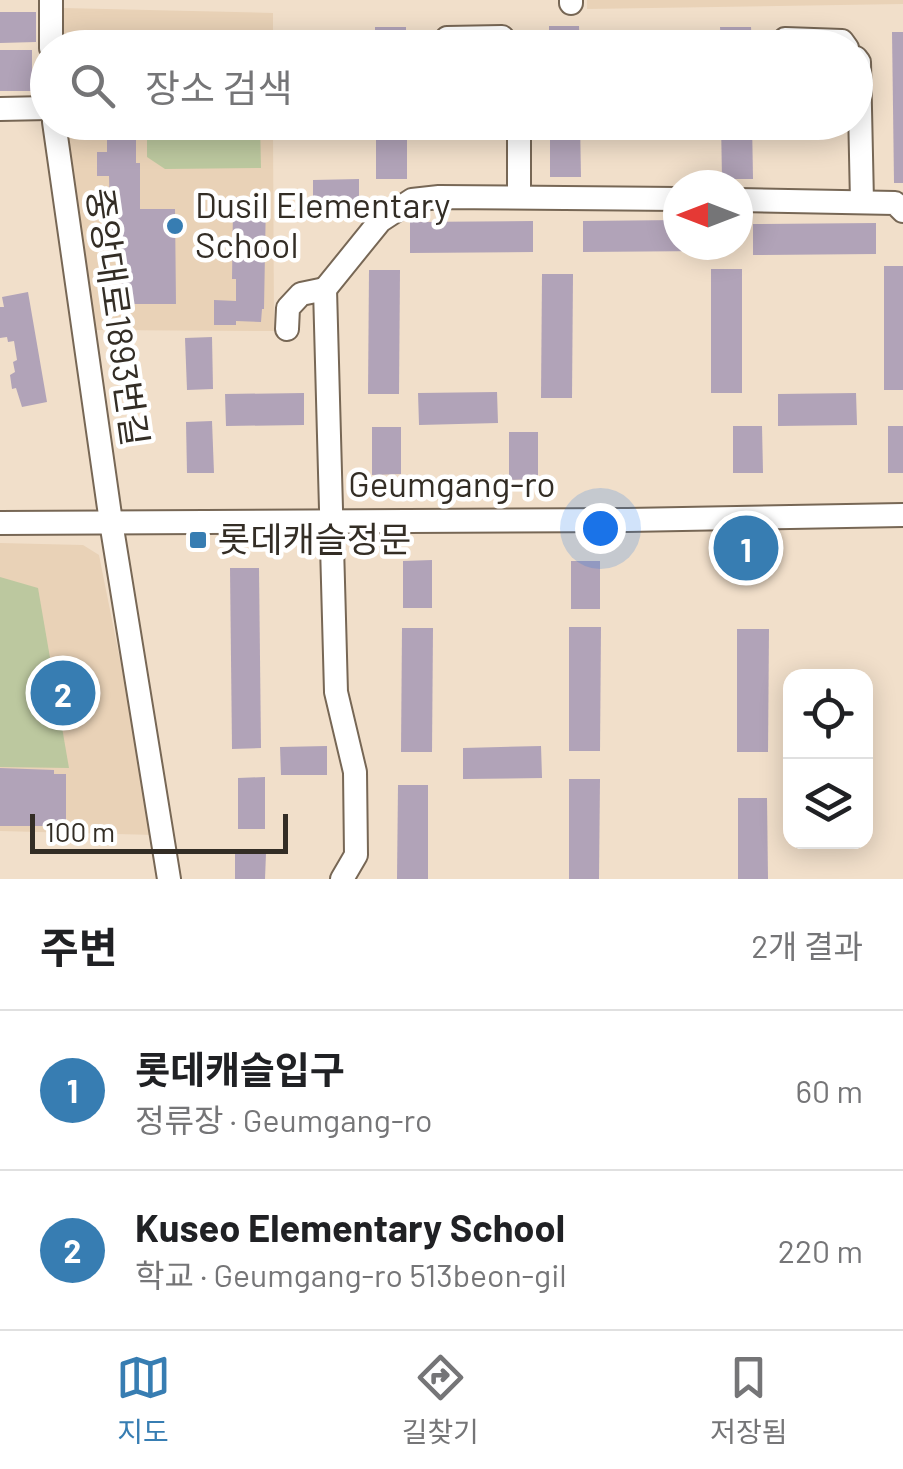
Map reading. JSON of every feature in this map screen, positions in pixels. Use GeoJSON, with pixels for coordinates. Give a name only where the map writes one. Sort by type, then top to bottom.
{"type":"FeatureCollection","features":[{"type":"Feature","properties":{"kind":"street"},"geometry":{"type":"LineString","coordinates":[[51,0],[51,30]]}},
{"type":"Feature","properties":{"kind":"street"},"geometry":{"type":"LineString","coordinates":[[0,109],[30,108]]}},
{"type":"Feature","properties":{"kind":"street","name":"중앙대로1893번길"},"geometry":{"type":"LineString","coordinates":[[57,140],[111,522],[169,879]]}},
{"type":"Feature","properties":{"kind":"street"},"geometry":{"type":"LineString","coordinates":[[519,140],[519,197]]}},
{"type":"Feature","properties":{"kind":"street"},"geometry":{"type":"LineString","coordinates":[[861,140],[862,202]]}},
{"type":"Feature","properties":{"kind":"street"},"geometry":{"type":"LineString","coordinates":[[287,329],[288,308],[301,294],[325,289],[380,221],[412,200],[663,199]]}},
{"type":"Feature","properties":{"kind":"street"},"geometry":{"type":"LineString","coordinates":[[753,200],[895,203],[903,211]]}},
{"type":"Feature","properties":{"kind":"street"},"geometry":{"type":"LineString","coordinates":[[325,289],[336,692],[356,772],[356,855],[342,879]]}},
{"type":"Feature","properties":{"kind":"street","name":"Geumgang-ro"},"geometry":{"type":"LineString","coordinates":[[0,523],[903,515]]}},
{"type":"Feature","properties":{"kind":"shaded area"},"geometry":{"type":"Polygon","coordinates":[[[587,0],[903,0],[903,4],[587,9],[587,0]]]}},
{"type":"Feature","properties":{"kind":"shaded area"},"geometry":{"type":"Polygon","coordinates":[[[63,8],[273,13],[273,30],[62,30],[63,8]]]}},
{"type":"Feature","properties":{"kind":"shaded area","name":"Dusil Elementary School"},"geometry":{"type":"Polygon","coordinates":[[[63,140],[273,140],[274,331],[91,330],[63,140]]]}},
{"type":"Feature","properties":{"kind":"shaded area"},"geometry":{"type":"Polygon","coordinates":[[[0,543],[83,545],[99,555],[155,835],[0,831],[0,543]]]}},
{"type":"Feature","properties":{"kind":"green space"},"geometry":{"type":"Polygon","coordinates":[[[147,140],[260,140],[261,168],[165,169],[147,157],[147,140]]]}},
{"type":"Feature","properties":{"kind":"green space"},"geometry":{"type":"Polygon","coordinates":[[[0,577],[38,588],[69,768],[0,767],[0,577]]]}},
{"type":"Feature","properties":{"kind":"building"},"geometry":{"type":"Polygon","coordinates":[[[0,12],[36,12],[36,30],[30,30],[30,42],[0,43],[0,12]]]}},
{"type":"Feature","properties":{"kind":"building"},"geometry":{"type":"Polygon","coordinates":[[[549,26],[579,26],[579,30],[549,30],[549,26]]]}},
{"type":"Feature","properties":{"kind":"building"},"geometry":{"type":"Polygon","coordinates":[[[375,27],[406,27],[406,30],[375,27]]]}},
{"type":"Feature","properties":{"kind":"building"},"geometry":{"type":"Polygon","coordinates":[[[720,27],[751,27],[751,30],[720,27]]]}},
{"type":"Feature","properties":{"kind":"building"},"geometry":{"type":"Polygon","coordinates":[[[892,32],[903,32],[903,183],[894,183],[892,32]]]}},
{"type":"Feature","properties":{"kind":"building"},"geometry":{"type":"Polygon","coordinates":[[[0,50],[30,50],[30,91],[0,91],[0,50]]]}},
{"type":"Feature","properties":{"kind":"building"},"geometry":{"type":"Polygon","coordinates":[[[107,140],[136,140],[140,209],[175,209],[176,304],[122,304],[121,246],[103,246],[103,212],[110,212],[109,176],[97,176],[97,152],[107,152],[107,140]]]}},
{"type":"Feature","properties":{"kind":"building"},"geometry":{"type":"Polygon","coordinates":[[[376,140],[407,140],[407,179],[376,179],[376,140]]]}},
{"type":"Feature","properties":{"kind":"building"},"geometry":{"type":"Polygon","coordinates":[[[550,140],[580,140],[581,177],[550,177],[550,140]]]}},
{"type":"Feature","properties":{"kind":"building"},"geometry":{"type":"Polygon","coordinates":[[[721,140],[752,140],[753,170],[722,170],[721,140]]]}},
{"type":"Feature","properties":{"kind":"building"},"geometry":{"type":"Polygon","coordinates":[[[359,179],[359,208],[313,209],[313,180],[359,179]]]}},
{"type":"Feature","properties":{"kind":"building"},"geometry":{"type":"Polygon","coordinates":[[[236,197],[266,198],[264,309],[261,322],[214,325],[214,300],[236,301],[236,279],[232,279],[236,197]]]}},
{"type":"Feature","properties":{"kind":"building"},"geometry":{"type":"Polygon","coordinates":[[[663,220],[663,251],[583,252],[583,221],[663,220]]]}},
{"type":"Feature","properties":{"kind":"building"},"geometry":{"type":"Polygon","coordinates":[[[533,221],[533,252],[410,253],[410,222],[533,221]]]}},
{"type":"Feature","properties":{"kind":"building"},"geometry":{"type":"Polygon","coordinates":[[[876,223],[876,254],[753,255],[753,224],[876,223]]]}},
{"type":"Feature","properties":{"kind":"building"},"geometry":{"type":"Polygon","coordinates":[[[884,266],[903,266],[903,390],[884,390],[884,266]]]}},
{"type":"Feature","properties":{"kind":"building"},"geometry":{"type":"Polygon","coordinates":[[[711,269],[742,269],[742,393],[711,393],[711,269]]]}},
{"type":"Feature","properties":{"kind":"building"},"geometry":{"type":"Polygon","coordinates":[[[369,270],[400,270],[399,394],[368,394],[369,270]]]}},
{"type":"Feature","properties":{"kind":"building"},"geometry":{"type":"Polygon","coordinates":[[[542,274],[573,274],[572,398],[541,398],[542,274]]]}},
{"type":"Feature","properties":{"kind":"building"},"geometry":{"type":"Polygon","coordinates":[[[28,292],[47,402],[22,407],[16,388],[12,389],[10,375],[15,372],[13,362],[17,360],[14,341],[0,338],[0,307],[4,307],[2,297],[28,292]]]}},
{"type":"Feature","properties":{"kind":"building"},"geometry":{"type":"Polygon","coordinates":[[[212,337],[213,389],[187,390],[185,338],[212,337]]]}},
{"type":"Feature","properties":{"kind":"building"},"geometry":{"type":"Polygon","coordinates":[[[497,392],[498,423],[419,425],[418,393],[497,392]]]}},
{"type":"Feature","properties":{"kind":"building"},"geometry":{"type":"Polygon","coordinates":[[[304,393],[304,425],[226,426],[225,394],[304,393]]]}},
{"type":"Feature","properties":{"kind":"building"},"geometry":{"type":"Polygon","coordinates":[[[856,393],[857,425],[778,426],[778,394],[856,393]]]}},
{"type":"Feature","properties":{"kind":"building"},"geometry":{"type":"Polygon","coordinates":[[[212,421],[214,473],[187,473],[186,422],[212,421]]]}},
{"type":"Feature","properties":{"kind":"building"},"geometry":{"type":"Polygon","coordinates":[[[733,426],[762,426],[763,473],[733,473],[733,426]]]}},
{"type":"Feature","properties":{"kind":"building"},"geometry":{"type":"Polygon","coordinates":[[[888,426],[903,426],[903,473],[888,473],[888,426]]]}},
{"type":"Feature","properties":{"kind":"building"},"geometry":{"type":"Polygon","coordinates":[[[372,427],[401,427],[401,474],[372,475],[372,427]]]}},
{"type":"Feature","properties":{"kind":"building"},"geometry":{"type":"Polygon","coordinates":[[[509,432],[538,432],[538,479],[509,480],[509,432]]]}},
{"type":"Feature","properties":{"kind":"building"},"geometry":{"type":"Polygon","coordinates":[[[432,560],[432,608],[403,608],[403,561],[432,560]]]}},
{"type":"Feature","properties":{"kind":"building"},"geometry":{"type":"Polygon","coordinates":[[[571,561],[600,561],[600,609],[571,609],[571,561]]]}},
{"type":"Feature","properties":{"kind":"building"},"geometry":{"type":"Polygon","coordinates":[[[230,568],[259,568],[261,748],[232,749],[230,568]]]}},
{"type":"Feature","properties":{"kind":"building"},"geometry":{"type":"Polygon","coordinates":[[[569,627],[601,627],[600,751],[569,751],[569,627]]]}},
{"type":"Feature","properties":{"kind":"building"},"geometry":{"type":"Polygon","coordinates":[[[402,628],[433,628],[432,752],[401,752],[402,628]]]}},
{"type":"Feature","properties":{"kind":"building"},"geometry":{"type":"Polygon","coordinates":[[[737,629],[769,629],[768,752],[737,752],[737,629]]]}},
{"type":"Feature","properties":{"kind":"building"},"geometry":{"type":"Polygon","coordinates":[[[327,746],[327,775],[281,775],[280,747],[327,746]]]}},
{"type":"Feature","properties":{"kind":"building"},"geometry":{"type":"Polygon","coordinates":[[[541,746],[542,778],[463,779],[463,748],[541,746]]]}},
{"type":"Feature","properties":{"kind":"building"},"geometry":{"type":"Polygon","coordinates":[[[0,768],[66,774],[66,823],[0,826],[0,768]]]}},
{"type":"Feature","properties":{"kind":"building"},"geometry":{"type":"Polygon","coordinates":[[[265,777],[265,829],[238,829],[238,778],[265,777]]]}},
{"type":"Feature","properties":{"kind":"building"},"geometry":{"type":"Polygon","coordinates":[[[569,779],[600,779],[599,879],[569,879],[569,779]]]}},
{"type":"Feature","properties":{"kind":"building"},"geometry":{"type":"Polygon","coordinates":[[[398,785],[428,785],[428,879],[397,879],[398,785]]]}},
{"type":"Feature","properties":{"kind":"building"},"geometry":{"type":"Polygon","coordinates":[[[738,798],[767,798],[768,879],[738,879],[738,798]]]}},
{"type":"Feature","properties":{"kind":"building"},"geometry":{"type":"Polygon","coordinates":[[[235,853],[266,853],[265,879],[235,879],[235,853]]]}},
{"type":"Feature","properties":{"kind":"place","name":"Dusil Elementary School"},"geometry":{"type":"Point","coordinates":[175,226]}},
{"type":"Feature","properties":{"kind":"place","name":"롯데캐슬정문"},"geometry":{"type":"Point","coordinates":[198,540]}},
{"type":"Feature","properties":{"kind":"place","name":"롯데캐슬입구"},"geometry":{"type":"Point","coordinates":[746,548]}},
{"type":"Feature","properties":{"kind":"place","name":"Kuseo Elementary School"},"geometry":{"type":"Point","coordinates":[63,693]}}]}
